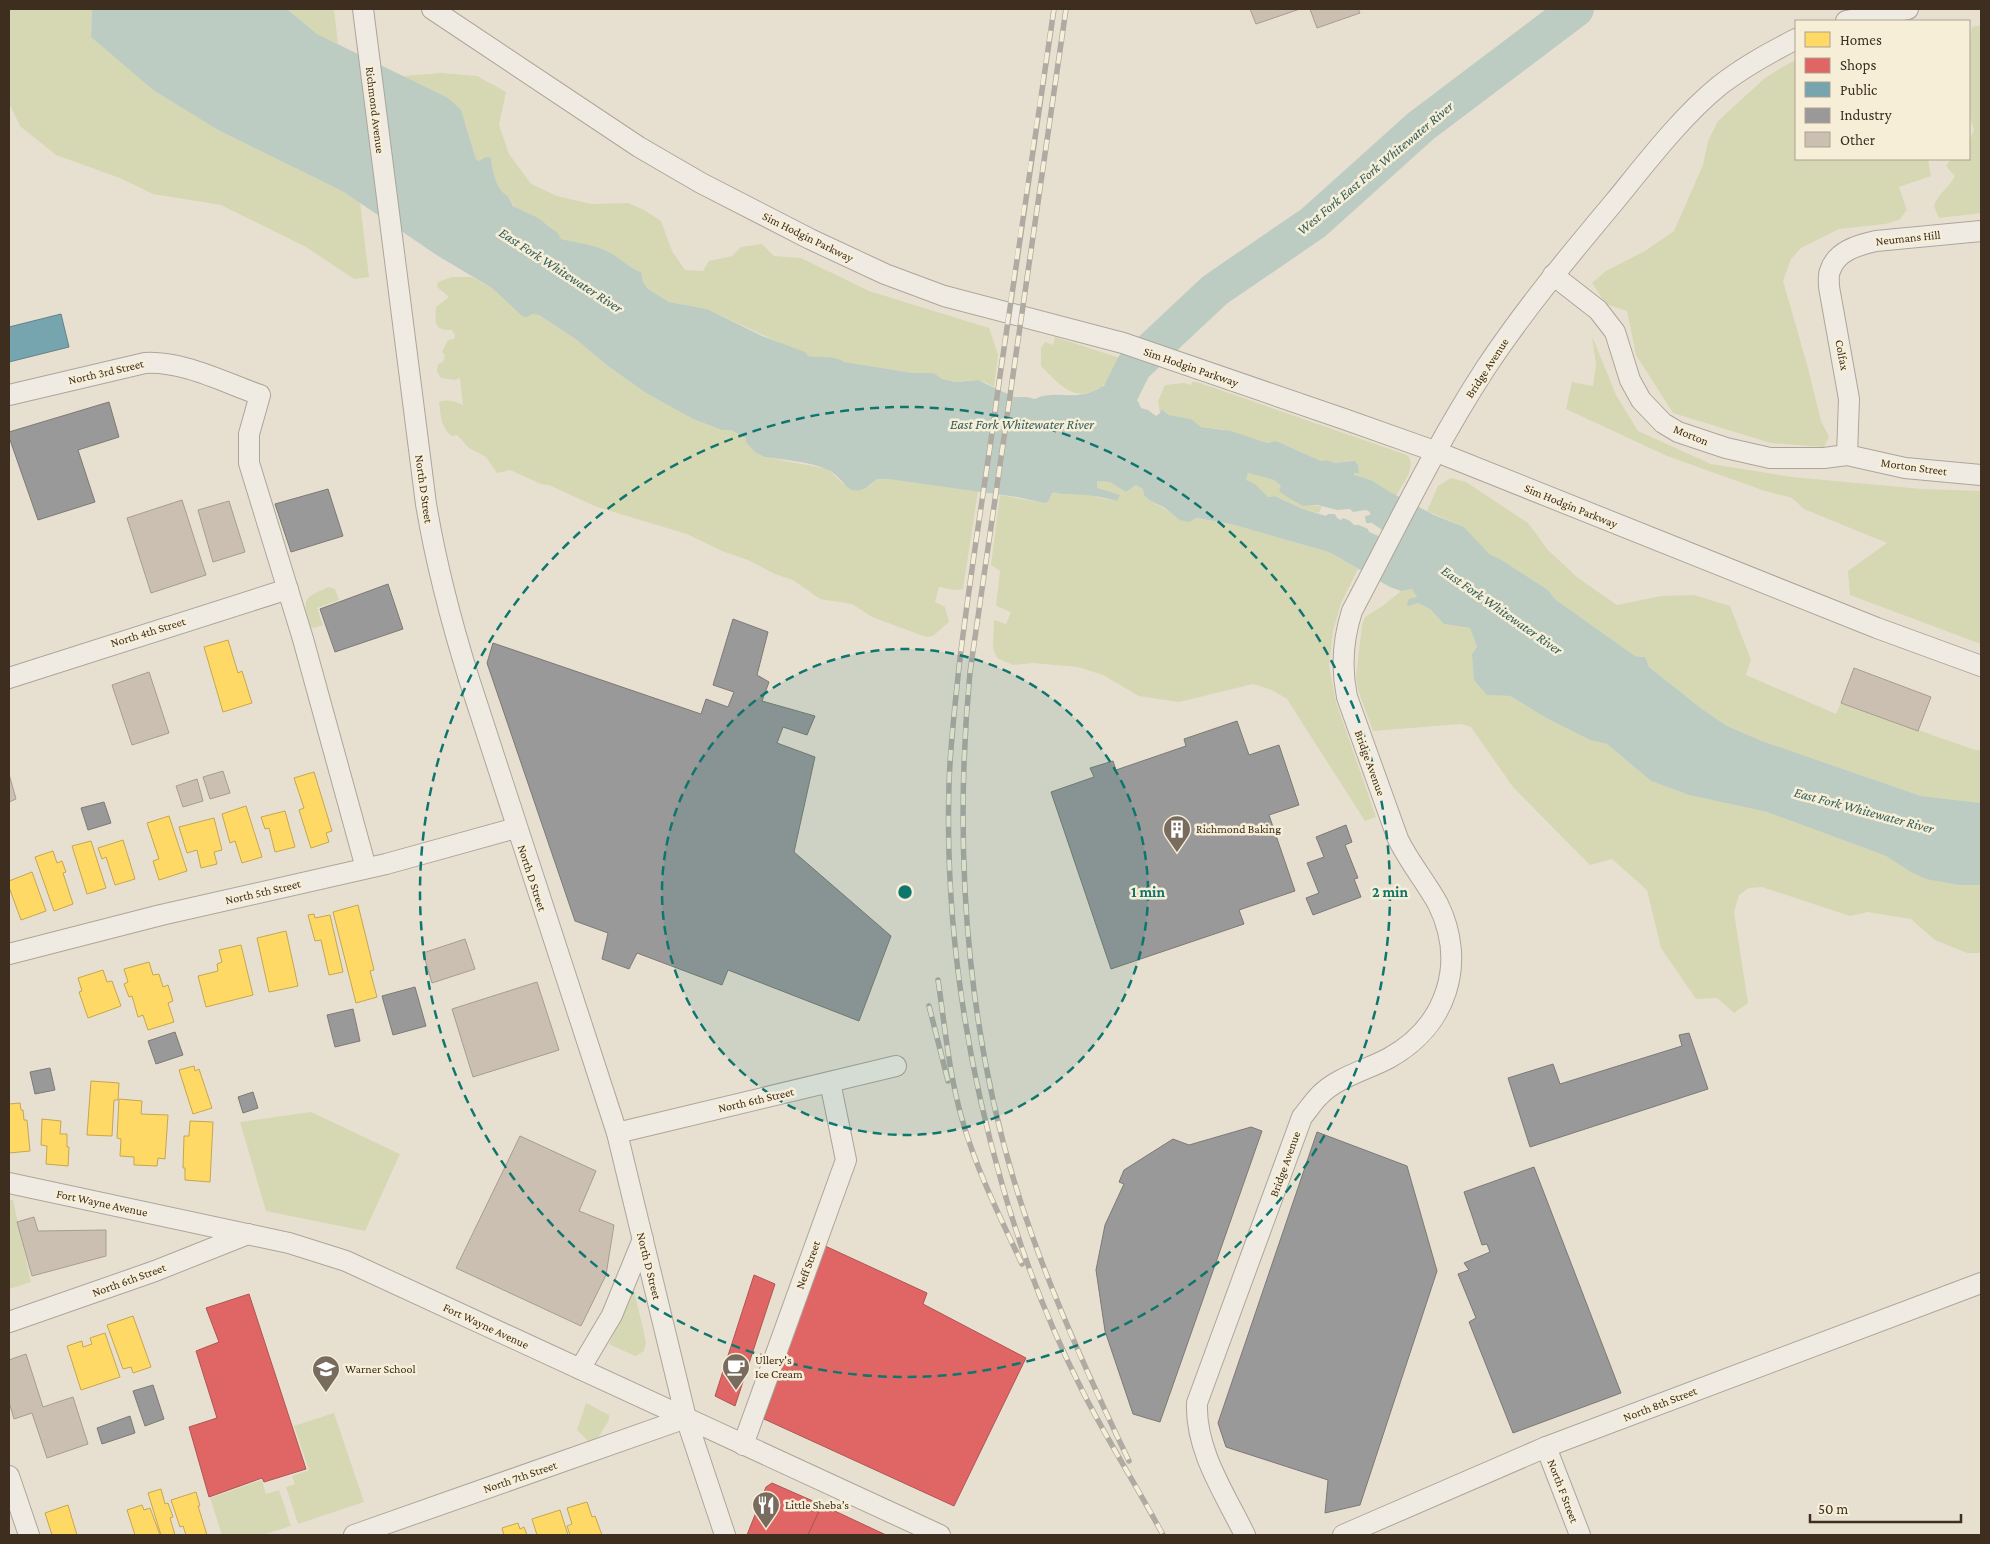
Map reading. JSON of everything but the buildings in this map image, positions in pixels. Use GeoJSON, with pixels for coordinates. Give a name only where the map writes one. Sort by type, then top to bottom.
{"type":"FeatureCollection","features":[{"type":"Feature","properties":{"kind":"street","name":"Richmond Avenue"},"geometry":{"type":"LineString","coordinates":[[362,9],[388,211]]}},
{"type":"Feature","properties":{"kind":"street","name":"Sim Hodgin Parkway"},"geometry":{"type":"LineString","coordinates":[[432,9],[639,147],[701,183],[810,239],[885,274],[944,296],[1123,344],[1437,452],[1877,628],[1981,666]]}},
{"type":"Feature","properties":{"kind":"street"},"geometry":{"type":"LineString","coordinates":[[1851,20],[1908,9]]}},
{"type":"Feature","properties":{"kind":"street","name":"Bridge Avenue"},"geometry":{"type":"LineString","coordinates":[[1245,1535],[1204,1452],[1196,1420],[1197,1403],[1302,1117],[1320,1095],[1330,1087],[1388,1059],[1416,1039],[1435,1015],[1451,978],[1452,959],[1445,922],[1431,893],[1405,854],[1398,839],[1347,697],[1343,679],[1344,654],[1352,611],[1437,452],[1485,370],[1553,275],[1650,159],[1700,104],[1719,86],[1757,59],[1795,40]]}},
{"type":"Feature","properties":{"kind":"street","name":"North D Street"},"geometry":{"type":"LineString","coordinates":[[388,211],[426,504],[434,553],[450,619],[516,828],[617,1133],[686,1418],[725,1535]]}},
{"type":"Feature","properties":{"kind":"street","name":"Neumans Hill"},"geometry":{"type":"LineString","coordinates":[[1837,257],[1861,244],[1876,241],[1981,231]]}},
{"type":"Feature","properties":{"kind":"street","name":"Colfax"},"geometry":{"type":"LineString","coordinates":[[1837,257],[1830,270],[1829,287],[1849,399],[1847,455]]}},
{"type":"Feature","properties":{"kind":"street","name":"Morton"},"geometry":{"type":"LineString","coordinates":[[1553,275],[1598,310],[1615,332],[1630,380],[1641,400],[1663,423],[1678,432],[1726,448],[1770,458],[1824,458],[1847,455]]}},
{"type":"Feature","properties":{"kind":"street","name":"North 3rd Street"},"geometry":{"type":"LineString","coordinates":[[9,395],[144,363],[158,362],[183,367],[260,395],[249,434],[249,463],[288,589]]}},
{"type":"Feature","properties":{"kind":"street","name":"Morton Street"},"geometry":{"type":"LineString","coordinates":[[1847,455],[1905,468],[1981,475]]}},
{"type":"Feature","properties":{"kind":"street"},"geometry":{"type":"LineString","coordinates":[[288,589],[366,868]]}},
{"type":"Feature","properties":{"kind":"street","name":"North 4th Street"},"geometry":{"type":"LineString","coordinates":[[9,678],[288,589]]}},
{"type":"Feature","properties":{"kind":"street","name":"North 5th Street"},"geometry":{"type":"LineString","coordinates":[[9,954],[161,915],[366,868],[516,828]]}},
{"type":"Feature","properties":{"kind":"street","name":"North 6th Street"},"geometry":{"type":"LineString","coordinates":[[617,1133],[896,1066]]}},
{"type":"Feature","properties":{"kind":"street","name":"Neff Street"},"geometry":{"type":"LineString","coordinates":[[743,1445],[846,1160],[830,1082]]}},
{"type":"Feature","properties":{"kind":"street","name":"Fort Wayne Avenue"},"geometry":{"type":"LineString","coordinates":[[9,1183],[289,1243],[346,1261],[940,1535]]}},
{"type":"Feature","properties":{"kind":"street","name":"North 6th Street"},"geometry":{"type":"LineString","coordinates":[[9,1322],[146,1274],[248,1234]]}},
{"type":"Feature","properties":{"kind":"street"},"geometry":{"type":"LineString","coordinates":[[580,1369],[612,1315],[643,1239]]}},
{"type":"Feature","properties":{"kind":"street","name":"North 8th Street"},"geometry":{"type":"LineString","coordinates":[[1343,1535],[1546,1447],[1981,1283]]}},
{"type":"Feature","properties":{"kind":"street","name":"North 7th Street"},"geometry":{"type":"LineString","coordinates":[[354,1535],[387,1530],[686,1418]]}},
{"type":"Feature","properties":{"kind":"street","name":"North F Street"},"geometry":{"type":"LineString","coordinates":[[1546,1447],[1580,1535]]}},
{"type":"Feature","properties":{"kind":"street"},"geometry":{"type":"LineString","coordinates":[[9,1476],[28,1535]]}},
{"type":"Feature","properties":{"kind":"green space"},"geometry":{"type":"Polygon","coordinates":[[[9,9],[92,9],[91,37],[153,90],[218,130],[344,192],[360,202],[369,277],[354,279],[306,247],[221,205],[153,194],[120,178],[56,155],[20,126],[9,103],[9,9]]]}},
{"type":"Feature","properties":{"kind":"green space"},"geometry":{"type":"Polygon","coordinates":[[[287,9],[334,9],[338,44],[317,34],[287,9]]]}},
{"type":"Feature","properties":{"kind":"green space"},"geometry":{"type":"Polygon","coordinates":[[[1981,25],[1981,213],[1939,218],[1934,206],[1955,176],[1946,166],[1950,160],[1970,160],[1970,140],[1974,130],[1970,117],[1970,38],[1972,27],[1981,25]]]}},
{"type":"Feature","properties":{"kind":"green space"},"geometry":{"type":"Polygon","coordinates":[[[1795,60],[1795,160],[1928,160],[1931,176],[1899,187],[1907,210],[1899,220],[1885,224],[1839,229],[1801,248],[1791,259],[1783,281],[1821,421],[1829,437],[1824,447],[1771,443],[1673,413],[1636,355],[1627,311],[1606,304],[1592,283],[1606,271],[1645,251],[1674,231],[1703,165],[1708,141],[1718,121],[1765,78],[1795,60]]]}},
{"type":"Feature","properties":{"kind":"green space"},"geometry":{"type":"Polygon","coordinates":[[[441,73],[477,76],[506,92],[499,125],[509,154],[531,184],[557,196],[591,204],[628,203],[644,210],[661,221],[672,251],[685,270],[703,271],[709,261],[732,256],[741,247],[762,244],[774,256],[801,258],[869,291],[989,328],[998,355],[994,387],[985,382],[973,380],[956,382],[942,379],[934,373],[913,373],[808,356],[707,309],[669,302],[648,289],[643,282],[641,272],[614,255],[595,247],[561,239],[551,227],[514,206],[498,185],[491,158],[479,161],[476,159],[465,123],[404,76],[441,73]]]}},
{"type":"Feature","properties":{"kind":"green space"},"geometry":{"type":"Polygon","coordinates":[[[452,277],[472,277],[492,288],[522,316],[539,315],[577,340],[608,366],[646,393],[693,419],[722,430],[731,430],[747,438],[747,442],[755,452],[764,457],[828,469],[843,484],[870,486],[877,479],[888,479],[978,491],[963,589],[954,590],[939,587],[935,602],[945,607],[949,622],[933,636],[926,637],[872,617],[852,604],[820,599],[793,580],[722,551],[687,534],[597,507],[510,470],[497,473],[486,457],[469,448],[457,435],[452,436],[445,429],[442,421],[439,402],[452,401],[463,405],[460,378],[454,380],[441,378],[437,372],[438,364],[443,362],[445,355],[442,352],[448,340],[454,339],[455,336],[452,330],[442,329],[437,325],[436,307],[449,297],[437,287],[438,282],[452,277]]]}},
{"type":"Feature","properties":{"kind":"green space"},"geometry":{"type":"Polygon","coordinates":[[[1592,336],[1616,395],[1638,431],[1711,464],[1792,477],[1922,489],[1981,491],[1981,644],[1850,595],[1848,571],[1887,543],[1804,509],[1792,498],[1765,491],[1667,456],[1566,409],[1572,382],[1593,386],[1596,365],[1592,336]]]}},
{"type":"Feature","properties":{"kind":"green space"},"geometry":{"type":"Polygon","coordinates":[[[1055,337],[1126,360],[1122,367],[1106,383],[1096,390],[1078,394],[1056,381],[1041,366],[1041,348],[1045,342],[1053,345],[1055,337]]]}},
{"type":"Feature","properties":{"kind":"green space"},"geometry":{"type":"Polygon","coordinates":[[[1192,382],[1197,382],[1407,455],[1411,464],[1408,475],[1396,496],[1371,480],[1353,475],[1354,473],[1359,473],[1352,462],[1335,463],[1327,460],[1321,461],[1276,441],[1267,443],[1221,429],[1201,427],[1191,419],[1169,415],[1161,409],[1160,413],[1158,401],[1165,385],[1184,383],[1191,385],[1192,382]]]}},
{"type":"Feature","properties":{"kind":"green space"},"geometry":{"type":"Polygon","coordinates":[[[1248,473],[1274,480],[1288,496],[1303,506],[1322,506],[1319,513],[1303,509],[1276,496],[1268,497],[1246,480],[1248,473]]]}},
{"type":"Feature","properties":{"kind":"green space"},"geometry":{"type":"Polygon","coordinates":[[[1451,478],[1466,482],[1528,523],[1548,550],[1578,578],[1617,605],[1661,596],[1694,595],[1730,606],[1751,660],[1746,675],[1836,714],[1841,703],[1975,750],[1981,750],[1981,803],[1921,796],[1762,741],[1727,726],[1702,709],[1649,667],[1642,656],[1635,656],[1556,600],[1548,590],[1500,559],[1489,555],[1464,527],[1427,511],[1438,486],[1451,478]]]}},
{"type":"Feature","properties":{"kind":"green space"},"geometry":{"type":"Polygon","coordinates":[[[1097,481],[1110,482],[1126,492],[1136,485],[1143,489],[1144,495],[1149,500],[1175,515],[1231,524],[1329,552],[1358,569],[1341,603],[1333,631],[1329,666],[1336,702],[1376,817],[1365,821],[1287,699],[1272,690],[1253,684],[1179,702],[1139,696],[1103,675],[1078,667],[1033,663],[1013,665],[997,658],[993,648],[994,620],[1006,624],[1011,612],[996,606],[1000,571],[991,565],[1000,495],[1044,503],[1048,502],[1052,493],[1076,493],[1117,501],[1113,494],[1097,488],[1097,481]]]}},
{"type":"Feature","properties":{"kind":"green space"},"geometry":{"type":"Polygon","coordinates":[[[329,587],[335,589],[339,600],[317,608],[323,625],[314,628],[310,626],[307,617],[307,600],[314,594],[329,587]]]}},
{"type":"Feature","properties":{"kind":"green space"},"geometry":{"type":"Polygon","coordinates":[[[1412,589],[1416,593],[1418,603],[1430,609],[1444,624],[1470,628],[1477,647],[1487,695],[1510,696],[1550,720],[1590,740],[1607,744],[1651,781],[1689,795],[1767,812],[1886,856],[1909,871],[1981,885],[1981,953],[1967,953],[1935,940],[1911,919],[1868,912],[1850,916],[1762,887],[1749,888],[1739,895],[1734,912],[1748,1003],[1734,1013],[1717,998],[1696,999],[1661,948],[1647,890],[1612,859],[1590,865],[1513,787],[1471,727],[1461,724],[1373,731],[1358,690],[1356,677],[1362,625],[1365,617],[1401,591],[1412,589]]]}},
{"type":"Feature","properties":{"kind":"green space"},"geometry":{"type":"Polygon","coordinates":[[[311,1112],[400,1154],[365,1231],[266,1211],[240,1122],[311,1112]]]}},
{"type":"Feature","properties":{"kind":"green space"},"geometry":{"type":"Polygon","coordinates":[[[9,1200],[13,1200],[31,1282],[9,1289],[9,1200]]]}},
{"type":"Feature","properties":{"kind":"green space"},"geometry":{"type":"Polygon","coordinates":[[[634,1290],[646,1342],[644,1351],[635,1356],[609,1344],[634,1290]]]}},
{"type":"Feature","properties":{"kind":"green space"},"geometry":{"type":"Polygon","coordinates":[[[586,1403],[609,1415],[609,1420],[593,1446],[577,1430],[586,1403]]]}},
{"type":"Feature","properties":{"kind":"green space"},"geometry":{"type":"Polygon","coordinates":[[[334,1413],[364,1502],[298,1524],[286,1487],[295,1484],[292,1476],[309,1470],[294,1426],[334,1413]]]}},
{"type":"Feature","properties":{"kind":"green space"},"geometry":{"type":"Polygon","coordinates":[[[262,1480],[266,1494],[279,1490],[291,1526],[262,1535],[222,1535],[210,1498],[262,1480]]]}},
{"type":"Feature","properties":{"kind":"water","name":"East Fork Whitewater River"},"geometry":{"type":"Polygon","coordinates":[[[92,9],[287,9],[317,34],[448,98],[461,110],[476,159],[479,161],[486,157],[491,158],[498,185],[508,196],[513,206],[538,218],[558,233],[561,239],[595,247],[614,255],[641,272],[643,282],[648,289],[669,302],[707,309],[762,336],[805,352],[808,356],[831,358],[844,362],[913,373],[934,373],[942,379],[956,382],[978,380],[1014,397],[1035,399],[1051,395],[1084,394],[1102,386],[1138,401],[1141,408],[1148,410],[1156,416],[1160,413],[1161,409],[1169,415],[1191,419],[1201,427],[1231,431],[1267,443],[1276,441],[1321,461],[1327,460],[1335,463],[1355,461],[1358,465],[1359,473],[1354,473],[1354,475],[1371,480],[1434,515],[1464,527],[1489,554],[1548,590],[1556,600],[1635,656],[1645,657],[1649,667],[1702,709],[1727,726],[1762,741],[1921,796],[1981,803],[1981,885],[1960,885],[1926,879],[1909,871],[1886,856],[1767,812],[1689,795],[1651,781],[1607,744],[1590,740],[1550,720],[1510,696],[1487,695],[1474,680],[1472,654],[1477,647],[1470,628],[1444,624],[1430,609],[1418,603],[1408,606],[1409,599],[1417,597],[1412,589],[1401,591],[1390,587],[1329,552],[1231,524],[1196,518],[1189,522],[1180,520],[1165,508],[1149,500],[1144,495],[1143,489],[1136,485],[1126,492],[1110,482],[1097,481],[1097,488],[1120,495],[1117,501],[1077,494],[1052,493],[1048,502],[1044,503],[1017,497],[888,479],[877,479],[867,487],[853,490],[833,473],[819,466],[764,457],[755,452],[746,442],[746,438],[731,430],[722,430],[693,419],[646,393],[608,366],[577,340],[539,315],[522,316],[492,288],[438,256],[344,192],[218,130],[153,90],[91,37],[92,9]],[[1248,473],[1246,480],[1255,484],[1268,497],[1275,496],[1303,509],[1326,516],[1328,514],[1335,514],[1341,520],[1343,518],[1381,537],[1385,532],[1372,523],[1366,523],[1365,516],[1370,515],[1370,512],[1366,510],[1353,512],[1350,509],[1337,510],[1318,505],[1303,506],[1279,491],[1281,486],[1274,480],[1248,473]]]}},
{"type":"Feature","properties":{"kind":"waterway","name":"West Fork East Fork Whitewater River"},"geometry":{"type":"LineString","coordinates":[[1105,424],[1134,366],[1215,290],[1313,223],[1421,126],[1576,9]]}},
{"type":"Feature","properties":{"kind":"railway"},"geometry":{"type":"LineString","coordinates":[[1054,9],[959,667],[950,770],[950,886],[954,937],[968,1037],[989,1135],[1018,1237],[1047,1315],[1082,1390],[1163,1535]]}},
{"type":"Feature","properties":{"kind":"railway"},"geometry":{"type":"LineString","coordinates":[[1066,9],[970,672],[963,815],[965,887],[970,959],[980,1030],[993,1101],[1011,1170],[1054,1295],[1129,1461]]}},
{"type":"Feature","properties":{"kind":"railway"},"geometry":{"type":"LineString","coordinates":[[938,980],[951,1068],[962,1119],[981,1174],[1022,1264]]}},
{"type":"Feature","properties":{"kind":"railway"},"geometry":{"type":"LineString","coordinates":[[929,1006],[948,1081]]}},
{"type":"Feature","properties":{"kind":"place","name":"Richmond Baking"},"geometry":{"type":"Point","coordinates":[1177,853]}},
{"type":"Feature","properties":{"kind":"place","name":"Ullery's Ice Cream"},"geometry":{"type":"Point","coordinates":[736,1391]}},
{"type":"Feature","properties":{"kind":"place","name":"Warner School"},"geometry":{"type":"Point","coordinates":[326,1393]}},
{"type":"Feature","properties":{"kind":"place","name":"Little Sheba’s"},"geometry":{"type":"Point","coordinates":[766,1529]}}]}
